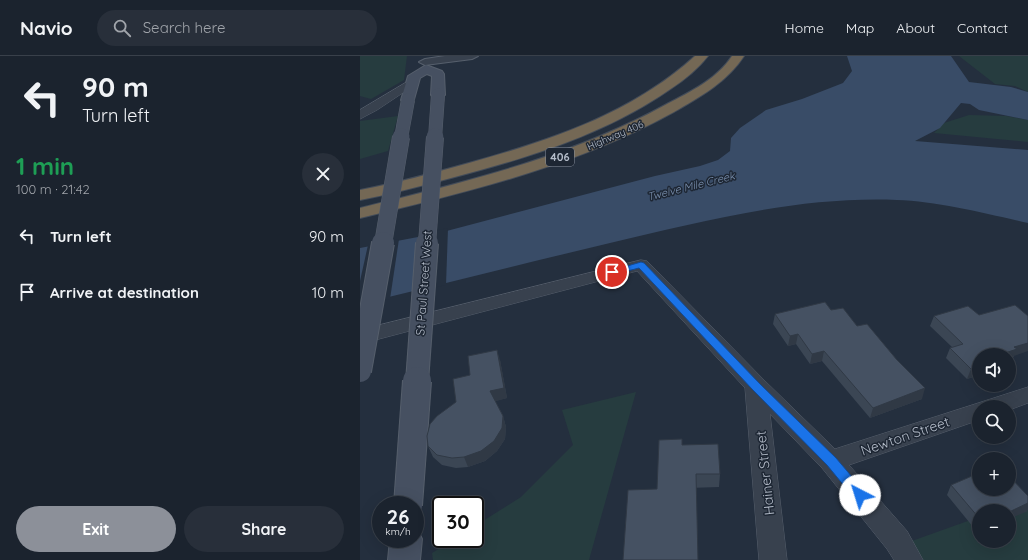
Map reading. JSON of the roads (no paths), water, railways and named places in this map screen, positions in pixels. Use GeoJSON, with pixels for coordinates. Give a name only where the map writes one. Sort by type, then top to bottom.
{"type":"FeatureCollection","features":[{"type":"Feature","properties":{"kind":"highway","name":"Highway 406"},"geometry":{"type":"LineString","coordinates":[[360,195],[491,163],[573,134],[633,107],[689,70],[702,56]]}},
{"type":"Feature","properties":{"kind":"highway","name":"Highway 406"},"geometry":{"type":"LineString","coordinates":[[360,213],[488,181],[575,152],[643,123],[682,102],[722,74],[738,56]]}},
{"type":"Feature","properties":{"kind":"main road"},"geometry":{"type":"LineString","coordinates":[[360,371],[408,100],[414,76],[425,62]]}},
{"type":"Feature","properties":{"kind":"main road","name":"St Paul Street West"},"geometry":{"type":"LineString","coordinates":[[409,496],[438,95],[438,74],[425,62]]}},
{"type":"Feature","properties":{"kind":"main road"},"geometry":{"type":"LineString","coordinates":[[404,560],[405,548]]}},
{"type":"Feature","properties":{"kind":"street"},"geometry":{"type":"LineString","coordinates":[[425,62],[472,56]]}},
{"type":"Feature","properties":{"kind":"street"},"geometry":{"type":"LineString","coordinates":[[360,115],[372,110],[380,102],[412,82]]}},
{"type":"Feature","properties":{"kind":"street"},"geometry":{"type":"LineString","coordinates":[[360,337],[641,265],[756,386],[832,461],[897,540],[909,560]]}},
{"type":"Feature","properties":{"kind":"street","name":"Hainer Street"},"geometry":{"type":"LineString","coordinates":[[756,386],[773,560]]}},
{"type":"Feature","properties":{"kind":"street"},"geometry":{"type":"LineString","coordinates":[[1011,400],[1028,394]]}},
{"type":"Feature","properties":{"kind":"street","name":"Newton Street"},"geometry":{"type":"LineString","coordinates":[[832,461],[972,413]]}},
{"type":"Feature","properties":{"kind":"water","name":"Twelve Mile Creek"},"geometry":{"type":"Polygon","coordinates":[[[847,56],[951,56],[969,82],[1011,87],[1028,92],[1028,120],[979,110],[970,104],[961,103],[940,128],[915,141],[1028,150],[1028,223],[962,208],[912,201],[861,200],[788,206],[680,226],[360,304],[360,248],[439,233],[655,176],[700,166],[718,160],[730,151],[731,138],[740,128],[766,110],[802,99],[843,83],[852,71],[847,56]]]}}]}
